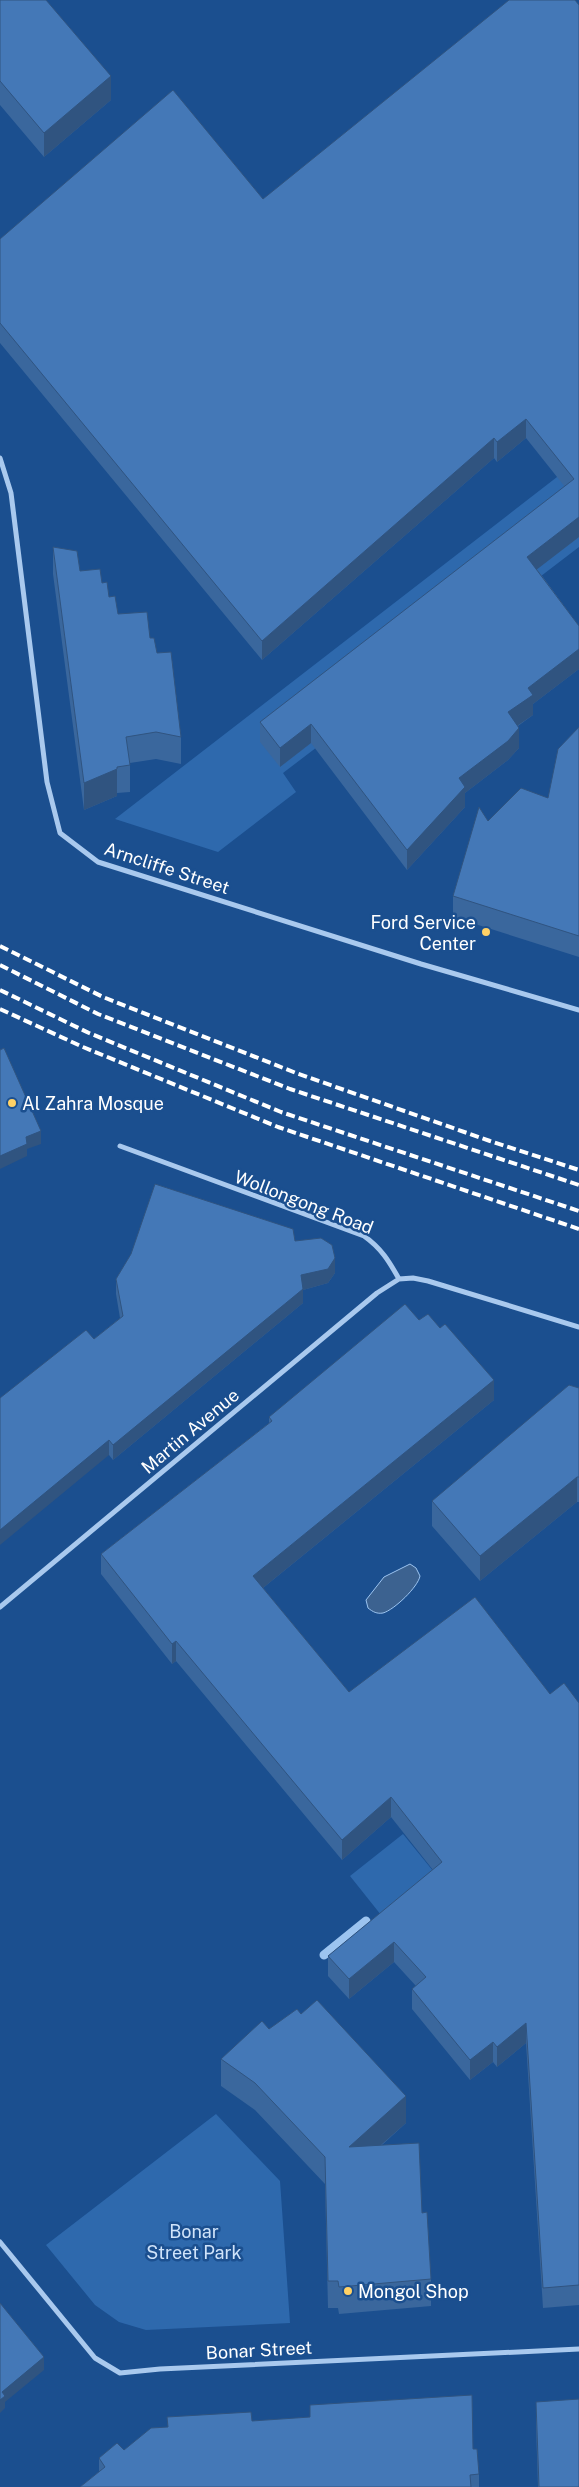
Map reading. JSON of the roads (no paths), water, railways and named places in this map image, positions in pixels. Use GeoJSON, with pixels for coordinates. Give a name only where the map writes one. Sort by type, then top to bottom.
{"type":"FeatureCollection","features":[{"type":"Feature","properties":{"kind":"street","name":"Arncliffe Street"},"geometry":{"type":"LineString","coordinates":[[0,458],[11,493],[47,782],[60,833],[98,862],[421,964],[579,1010]]}},
{"type":"Feature","properties":{"kind":"street","name":"Wollongong Road"},"geometry":{"type":"LineString","coordinates":[[120,1146],[364,1236],[387,1257],[399,1279]]}},
{"type":"Feature","properties":{"kind":"street"},"geometry":{"type":"LineString","coordinates":[[399,1279],[413,1278],[428,1281],[579,1327]]}},
{"type":"Feature","properties":{"kind":"street","name":"Martin Avenue"},"geometry":{"type":"LineString","coordinates":[[0,1607],[377,1293],[399,1279]]}},
{"type":"Feature","properties":{"kind":"street","name":"Bonar Street"},"geometry":{"type":"LineString","coordinates":[[0,2242],[95,2358],[120,2373],[160,2368],[579,2349]]}},
{"type":"Feature","properties":{"kind":"waterway"},"geometry":{"type":"LineString","coordinates":[[324,1955],[366,1921]]}},
{"type":"Feature","properties":{"kind":"railway"},"geometry":{"type":"LineString","coordinates":[[0,946],[103,997],[296,1073],[579,1170]]}},
{"type":"Feature","properties":{"kind":"railway"},"geometry":{"type":"LineString","coordinates":[[0,965],[98,1014],[290,1089],[579,1185]]}},
{"type":"Feature","properties":{"kind":"railway"},"geometry":{"type":"LineString","coordinates":[[0,990],[89,1033],[281,1112],[579,1211]]}},
{"type":"Feature","properties":{"kind":"railway"},"geometry":{"type":"LineString","coordinates":[[0,1009],[83,1047],[278,1127],[579,1229]]}},
{"type":"Feature","properties":{"kind":"place","name":"Ford Service Center"},"geometry":{"type":"Point","coordinates":[486,932]}},
{"type":"Feature","properties":{"kind":"place","name":"Al Zahra Mosque"},"geometry":{"type":"Point","coordinates":[12,1103]}},
{"type":"Feature","properties":{"kind":"place","name":"Mongol Shop"},"geometry":{"type":"Point","coordinates":[348,2291]}},
{"type":"Feature","properties":{"kind":"park label","name":"Bonar Street Park"},"geometry":{"type":"Point","coordinates":[194,2241]}}]}
